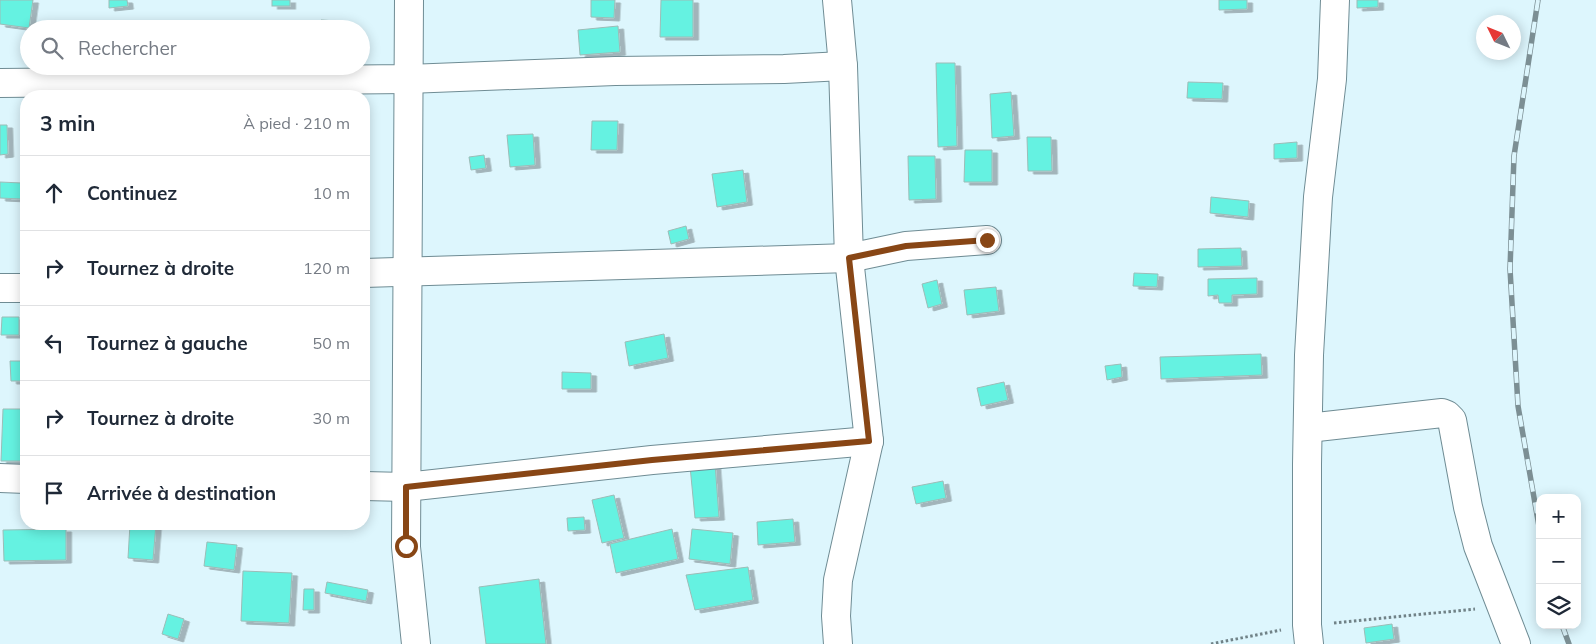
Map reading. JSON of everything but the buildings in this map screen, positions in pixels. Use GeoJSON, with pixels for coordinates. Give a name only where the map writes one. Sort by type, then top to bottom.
{"type":"FeatureCollection","features":[{"type":"Feature","properties":{"kind":"street"},"geometry":{"type":"LineString","coordinates":[[409,0],[406,546],[416,644]]}},
{"type":"Feature","properties":{"kind":"street"},"geometry":{"type":"LineString","coordinates":[[837,0],[843,66],[849,258],[869,441],[838,580],[836,616],[838,644]]}},
{"type":"Feature","properties":{"kind":"street"},"geometry":{"type":"LineString","coordinates":[[1308,635],[1309,355],[1318,197],[1332,79],[1336,0]]}},
{"type":"Feature","properties":{"kind":"street"},"geometry":{"type":"LineString","coordinates":[[0,84],[408,79],[615,71],[784,69],[843,66]]}},
{"type":"Feature","properties":{"kind":"street"},"geometry":{"type":"LineString","coordinates":[[370,273],[849,258],[906,246],[987,240]]}},
{"type":"Feature","properties":{"kind":"street"},"geometry":{"type":"LineString","coordinates":[[0,288],[20,288]]}},
{"type":"Feature","properties":{"kind":"street"},"geometry":{"type":"LineString","coordinates":[[1308,428],[1442,413],[1452,420],[1468,507],[1478,546],[1500,607],[1516,644]]}},
{"type":"Feature","properties":{"kind":"street"},"geometry":{"type":"LineString","coordinates":[[370,486],[406,487],[652,460],[869,441]]}},
{"type":"Feature","properties":{"kind":"street"},"geometry":{"type":"LineString","coordinates":[[0,478],[20,479]]}},
{"type":"Feature","properties":{"kind":"path"},"geometry":{"type":"LineString","coordinates":[[1211,644],[1308,635],[1500,607]]}},
{"type":"Feature","properties":{"kind":"railway"},"geometry":{"type":"LineString","coordinates":[[1536,509],[1518,406],[1510,269],[1514,156],[1538,0]]}},
{"type":"Feature","properties":{"kind":"railway"},"geometry":{"type":"LineString","coordinates":[[1563,629],[1569,644]]}},
{"type":"Feature","properties":{"kind":"route"},"geometry":{"type":"LineString","coordinates":[[406,546],[406,487],[652,460],[869,441],[849,258],[906,246],[987,240]]}}]}
